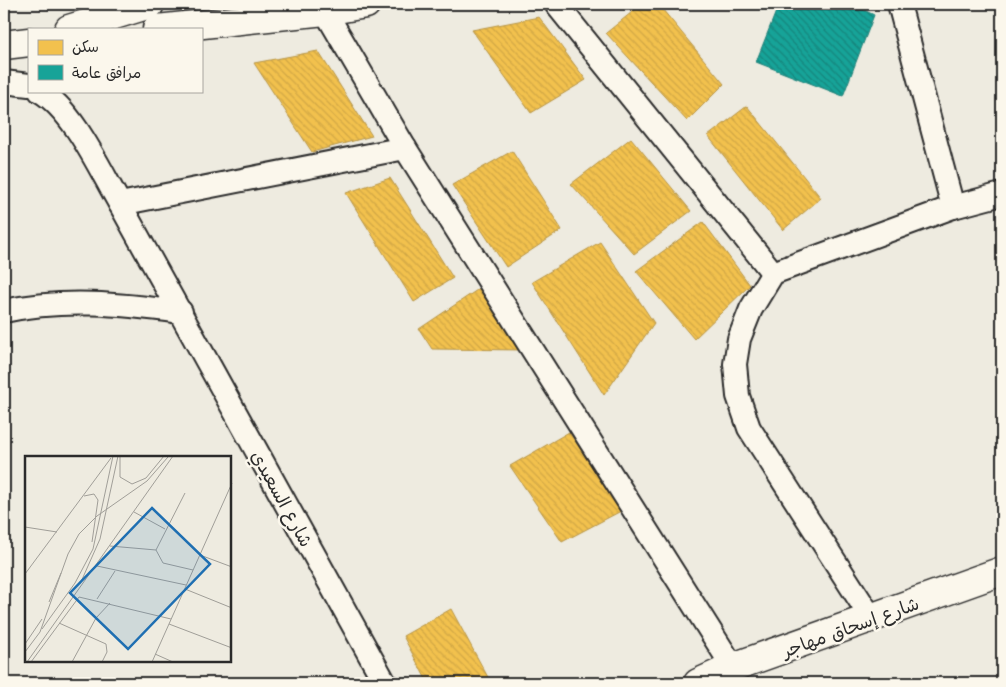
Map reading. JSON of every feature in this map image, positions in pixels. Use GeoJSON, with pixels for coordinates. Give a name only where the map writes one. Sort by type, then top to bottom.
{"type":"FeatureCollection","features":[{"type":"Feature","properties":{"kind":"main road"},"geometry":{"type":"LineString","coordinates":[[72,28],[150,4]]}},
{"type":"Feature","properties":{"kind":"main road"},"geometry":{"type":"LineString","coordinates":[[166,28],[325,11],[366,4]]}},
{"type":"Feature","properties":{"kind":"main road","name":"شارع إسحاق مهاجر"},"geometry":{"type":"LineString","coordinates":[[700,683],[733,667],[1002,573]]}},
{"type":"Feature","properties":{"kind":"street"},"geometry":{"type":"LineString","coordinates":[[556,4],[773,273]]}},
{"type":"Feature","properties":{"kind":"street"},"geometry":{"type":"LineString","coordinates":[[900,4],[953,207]]}},
{"type":"Feature","properties":{"kind":"street"},"geometry":{"type":"LineString","coordinates":[[325,11],[405,148],[733,667]]}},
{"type":"Feature","properties":{"kind":"street"},"geometry":{"type":"LineString","coordinates":[[4,82],[19,82],[28,85]]}},
{"type":"Feature","properties":{"kind":"street","name":"شارع السعيدي"},"geometry":{"type":"LineString","coordinates":[[41,92],[60,109],[77,131],[120,204],[385,683]]}},
{"type":"Feature","properties":{"kind":"street"},"geometry":{"type":"LineString","coordinates":[[120,204],[405,148]]}},
{"type":"Feature","properties":{"kind":"street"},"geometry":{"type":"LineString","coordinates":[[872,619],[749,428],[738,396],[735,364],[739,339],[751,309],[773,273],[953,207],[1002,194]]}},
{"type":"Feature","properties":{"kind":"street"},"geometry":{"type":"LineString","coordinates":[[4,311],[52,304],[85,303],[118,304],[181,312]]}},
{"type":"Feature","properties":{"kind":"building: سكن"},"geometry":{"type":"Polygon","coordinates":[[[642,4],[658,4],[724,84],[687,121],[606,33],[642,4]]]}},
{"type":"Feature","properties":{"kind":"building: سكن"},"geometry":{"type":"Polygon","coordinates":[[[539,17],[586,80],[531,113],[472,30],[539,17]]]}},
{"type":"Feature","properties":{"kind":"building: سكن"},"geometry":{"type":"Polygon","coordinates":[[[318,51],[372,136],[312,152],[254,63],[318,51]]]}},
{"type":"Feature","properties":{"kind":"building: سكن"},"geometry":{"type":"Polygon","coordinates":[[[747,106],[821,198],[783,230],[708,136],[747,106]]]}},
{"type":"Feature","properties":{"kind":"building: سكن"},"geometry":{"type":"Polygon","coordinates":[[[631,138],[691,211],[634,254],[571,184],[631,138]]]}},
{"type":"Feature","properties":{"kind":"building: سكن"},"geometry":{"type":"Polygon","coordinates":[[[512,151],[562,230],[506,267],[452,185],[512,151]]]}},
{"type":"Feature","properties":{"kind":"building: سكن"},"geometry":{"type":"Polygon","coordinates":[[[390,178],[453,278],[414,302],[346,193],[390,178]]]}},
{"type":"Feature","properties":{"kind":"building: سكن"},"geometry":{"type":"Polygon","coordinates":[[[703,222],[750,285],[694,339],[636,271],[703,222]]]}},
{"type":"Feature","properties":{"kind":"building: سكن"},"geometry":{"type":"Polygon","coordinates":[[[600,242],[654,323],[604,395],[532,282],[600,242]]]}},
{"type":"Feature","properties":{"kind":"building: سكن"},"geometry":{"type":"Polygon","coordinates":[[[483,286],[525,350],[432,349],[419,329],[483,286]]]}},
{"type":"Feature","properties":{"kind":"building: سكن"},"geometry":{"type":"Polygon","coordinates":[[[569,432],[621,511],[562,542],[510,466],[569,432]]]}},
{"type":"Feature","properties":{"kind":"building: سكن"},"geometry":{"type":"Polygon","coordinates":[[[451,609],[490,681],[486,683],[428,683],[403,636],[451,609]]]}},
{"type":"Feature","properties":{"kind":"building: مرافق عامة"},"geometry":{"type":"Polygon","coordinates":[[[779,4],[852,4],[874,15],[843,96],[756,62],[779,4]]]}}]}
